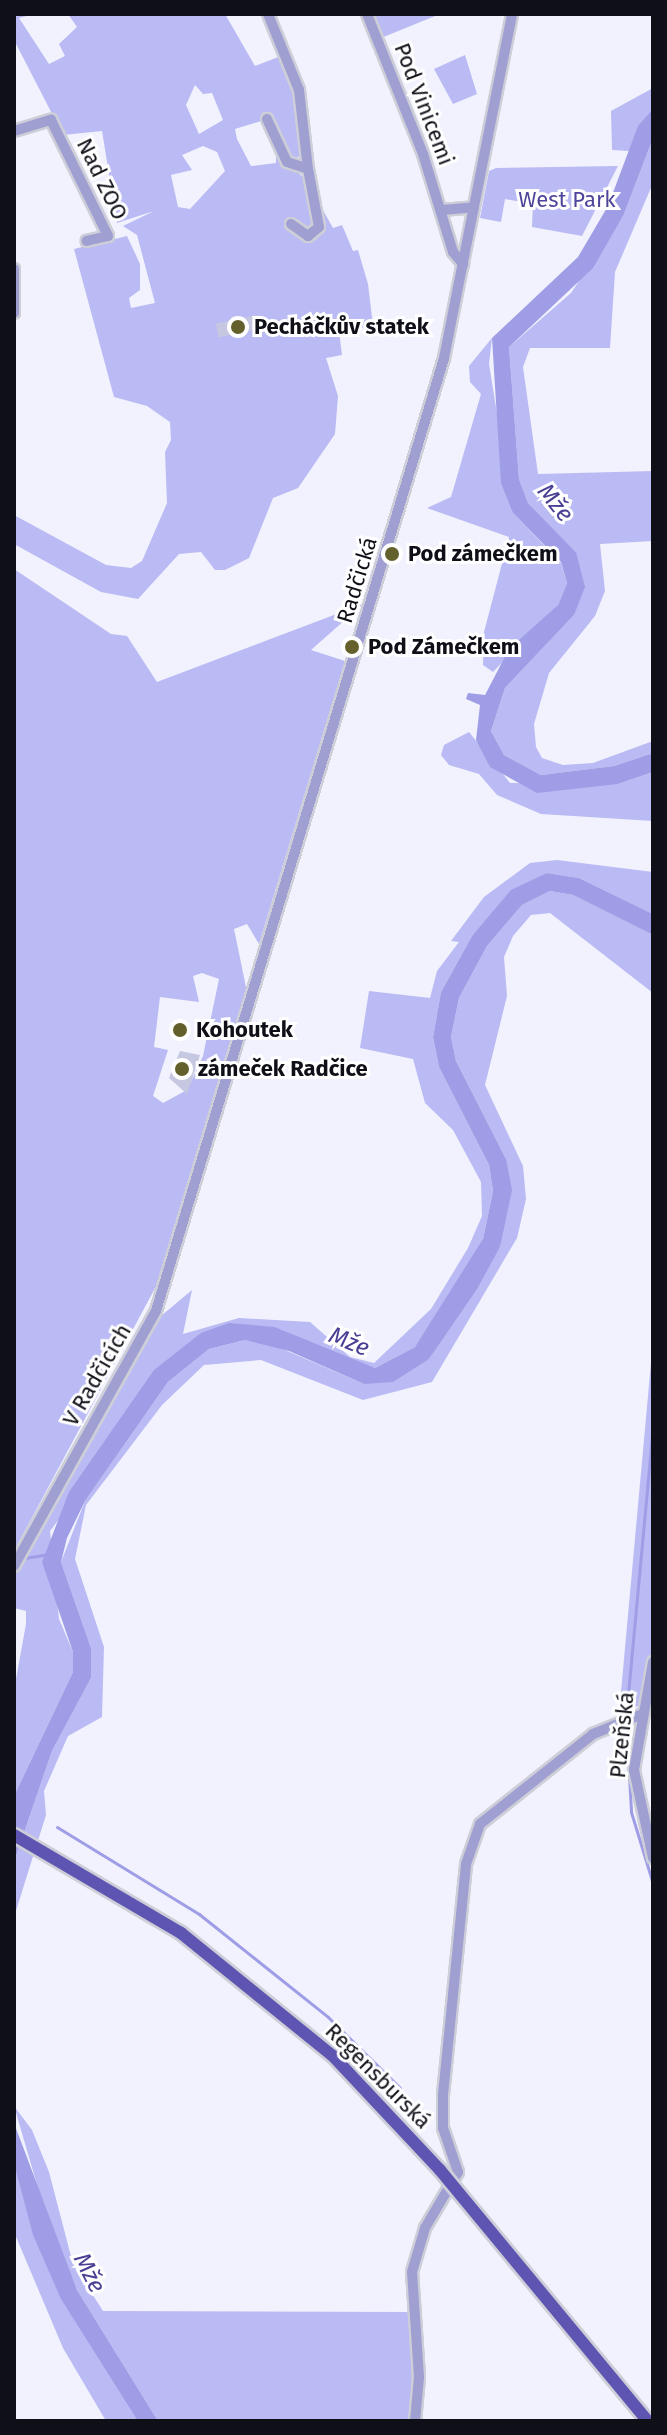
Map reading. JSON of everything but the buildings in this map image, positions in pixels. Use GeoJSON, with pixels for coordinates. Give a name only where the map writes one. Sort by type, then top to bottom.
{"type":"FeatureCollection","features":[{"type":"Feature","properties":{"kind":"main road","name":"Regensburská"},"geometry":{"type":"LineString","coordinates":[[14,1835],[181,1933],[333,2056],[432,2161],[648,2421]]}},
{"type":"Feature","properties":{"kind":"street"},"geometry":{"type":"LineString","coordinates":[[268,14],[299,90],[308,169],[319,227],[308,236],[291,224]]}},
{"type":"Feature","properties":{"kind":"street","name":"Pod Vinicemi"},"geometry":{"type":"LineString","coordinates":[[367,14],[442,210],[453,252],[463,264]]}},
{"type":"Feature","properties":{"kind":"street","name":"Radčická"},"geometry":{"type":"LineString","coordinates":[[193,1194],[431,403],[463,264],[512,14]]}},
{"type":"Feature","properties":{"kind":"street"},"geometry":{"type":"LineString","coordinates":[[267,119],[287,162],[308,169]]}},
{"type":"Feature","properties":{"kind":"street","name":"Nad ZOO"},"geometry":{"type":"LineString","coordinates":[[14,131],[51,120],[108,236],[87,241]]}},
{"type":"Feature","properties":{"kind":"street"},"geometry":{"type":"LineString","coordinates":[[442,210],[474,207]]}},
{"type":"Feature","properties":{"kind":"street"},"geometry":{"type":"LineString","coordinates":[[14,269],[14,313]]}},
{"type":"Feature","properties":{"kind":"street","name":"V Radčicích"},"geometry":{"type":"LineString","coordinates":[[14,1566],[156,1311],[193,1194]]}},
{"type":"Feature","properties":{"kind":"street","name":"Plzeňská"},"geometry":{"type":"LineString","coordinates":[[653,1662],[631,1718],[634,1770],[653,1858]]}},
{"type":"Feature","properties":{"kind":"street"},"geometry":{"type":"LineString","coordinates":[[415,2421],[419,2377],[412,2272],[425,2228],[458,2172],[443,2128],[443,2095],[466,1864],[480,1824],[593,1734],[631,1718]]}},
{"type":"Feature","properties":{"kind":"green space"},"geometry":{"type":"Polygon","coordinates":[[[14,14],[34,14],[19,18],[49,64],[65,56],[59,44],[77,27],[68,14],[225,14],[255,66],[281,56],[305,134],[303,154],[292,161],[271,118],[235,129],[251,166],[276,163],[276,152],[306,180],[333,228],[342,225],[353,251],[358,250],[368,284],[373,326],[339,331],[342,355],[326,358],[338,396],[335,434],[298,488],[273,498],[249,558],[225,570],[215,570],[201,552],[179,554],[138,599],[101,592],[14,544],[14,515],[106,565],[131,568],[142,561],[167,503],[165,452],[171,440],[170,422],[147,406],[114,397],[74,249],[127,236],[140,264],[140,290],[129,298],[131,308],[155,303],[137,235],[123,226],[154,211],[117,223],[102,131],[63,135],[14,40],[14,14]],[[195,85],[186,105],[199,134],[223,120],[212,93],[203,94],[195,85]],[[203,146],[182,155],[192,170],[171,175],[178,207],[190,209],[225,171],[217,152],[203,146]]]}},
{"type":"Feature","properties":{"kind":"green space"},"geometry":{"type":"Polygon","coordinates":[[[375,14],[440,14],[381,38],[375,14]]]}},
{"type":"Feature","properties":{"kind":"green space"},"geometry":{"type":"Polygon","coordinates":[[[465,55],[477,94],[453,104],[434,69],[465,55]]]}},
{"type":"Feature","properties":{"kind":"green space"},"geometry":{"type":"Polygon","coordinates":[[[653,88],[653,109],[629,151],[612,150],[611,111],[653,88]]]}},
{"type":"Feature","properties":{"kind":"green space"},"geometry":{"type":"Polygon","coordinates":[[[653,138],[653,183],[615,272],[610,348],[530,348],[523,367],[538,474],[653,471],[653,541],[600,544],[605,591],[595,616],[549,673],[534,724],[536,747],[542,758],[563,765],[593,763],[653,741],[653,753],[614,766],[541,775],[504,755],[491,731],[505,688],[574,615],[576,552],[528,503],[519,479],[509,347],[571,293],[624,214],[653,138]]]}},
{"type":"Feature","properties":{"kind":"green space","name":"West Park"},"geometry":{"type":"Polygon","coordinates":[[[618,166],[582,236],[532,227],[533,204],[505,199],[501,222],[480,218],[489,171],[496,168],[618,166]]]}},
{"type":"Feature","properties":{"kind":"green space"},"geometry":{"type":"Polygon","coordinates":[[[492,338],[489,364],[513,513],[561,563],[567,583],[558,605],[493,672],[483,665],[484,632],[509,537],[427,508],[451,497],[481,394],[470,382],[469,366],[492,338]]]}},
{"type":"Feature","properties":{"kind":"green space"},"geometry":{"type":"Polygon","coordinates":[[[14,569],[111,634],[127,636],[157,682],[363,604],[311,650],[345,661],[259,944],[247,924],[234,929],[247,992],[161,1277],[14,1551],[14,569]],[[202,973],[193,976],[199,1002],[160,997],[154,1047],[168,1050],[153,1096],[163,1103],[187,1090],[203,1056],[219,979],[202,973]]]}},
{"type":"Feature","properties":{"kind":"green space"},"geometry":{"type":"Polygon","coordinates":[[[469,732],[510,783],[618,784],[653,772],[653,821],[541,814],[497,795],[479,774],[449,765],[441,755],[444,745],[469,732]]]}},
{"type":"Feature","properties":{"kind":"green space"},"geometry":{"type":"Polygon","coordinates":[[[557,860],[653,872],[653,914],[579,878],[547,873],[472,936],[441,992],[433,1037],[439,1067],[489,1165],[493,1191],[483,1239],[462,1280],[415,1347],[375,1368],[275,1327],[201,1333],[50,1531],[59,1619],[73,1652],[73,1672],[14,1796],[14,1690],[26,1611],[14,1608],[14,1570],[161,1316],[192,1290],[183,1334],[239,1318],[310,1322],[350,1357],[374,1363],[431,1309],[468,1248],[482,1216],[481,1182],[453,1130],[425,1103],[413,1059],[360,1048],[369,991],[430,998],[437,971],[459,942],[451,941],[484,897],[530,863],[557,860]]]}},
{"type":"Feature","properties":{"kind":"green space"},"geometry":{"type":"Polygon","coordinates":[[[550,891],[573,895],[653,935],[653,993],[550,913],[531,915],[513,936],[504,957],[507,996],[485,1085],[523,1166],[526,1199],[517,1238],[432,1382],[363,1400],[261,1360],[204,1365],[162,1405],[86,1505],[75,1559],[104,1647],[102,1717],[68,1736],[44,1791],[46,1815],[14,1917],[14,1862],[52,1751],[91,1678],[91,1648],[61,1562],[85,1501],[168,1382],[209,1349],[245,1340],[271,1344],[364,1384],[429,1359],[500,1247],[506,1159],[456,1061],[451,1037],[459,998],[487,946],[522,905],[550,891]]]}},
{"type":"Feature","properties":{"kind":"green space"},"geometry":{"type":"Polygon","coordinates":[[[653,1341],[653,1653],[638,1706],[619,1714],[653,1341]]]}},
{"type":"Feature","properties":{"kind":"green space"},"geometry":{"type":"Polygon","coordinates":[[[14,2106],[32,2130],[49,2172],[73,2264],[103,2311],[409,2312],[416,2377],[412,2421],[158,2421],[77,2290],[50,2229],[14,2106]]]}},
{"type":"Feature","properties":{"kind":"green space"},"geometry":{"type":"Polygon","coordinates":[[[14,2163],[138,2421],[106,2421],[63,2348],[14,2232],[14,2163]]]}},
{"type":"Feature","properties":{"kind":"shaded area"},"geometry":{"type":"Polygon","coordinates":[[[653,109],[653,138],[624,214],[593,268],[509,347],[519,479],[528,503],[576,552],[585,587],[574,615],[505,688],[491,731],[504,755],[541,775],[614,766],[653,753],[653,772],[618,784],[537,793],[490,767],[476,740],[480,705],[466,699],[468,693],[485,695],[509,649],[558,605],[567,583],[561,562],[513,513],[501,483],[492,338],[578,257],[608,206],[638,126],[653,109]]]}},
{"type":"Feature","properties":{"kind":"shaded area"},"geometry":{"type":"Polygon","coordinates":[[[547,873],[579,878],[653,914],[653,935],[573,895],[550,891],[522,905],[487,946],[459,998],[451,1037],[456,1061],[506,1159],[512,1190],[500,1247],[477,1289],[429,1359],[393,1382],[364,1384],[289,1351],[245,1340],[209,1349],[168,1382],[85,1501],[67,1538],[61,1562],[91,1648],[91,1678],[52,1751],[14,1862],[14,1796],[73,1672],[73,1652],[42,1562],[69,1492],[154,1370],[201,1333],[229,1323],[275,1327],[375,1368],[415,1347],[483,1239],[493,1191],[489,1165],[439,1067],[433,1037],[441,992],[472,936],[511,890],[547,873]]]}},
{"type":"Feature","properties":{"kind":"shaded area"},"geometry":{"type":"Polygon","coordinates":[[[14,2123],[77,2290],[158,2421],[138,2421],[61,2299],[33,2235],[14,2163],[14,2123]]]}},
{"type":"Feature","properties":{"kind":"waterway"},"geometry":{"type":"LineString","coordinates":[[626,1716],[653,1425]]}},
{"type":"Feature","properties":{"kind":"waterway"},"geometry":{"type":"LineString","coordinates":[[24,1558],[44,1555]]}},
{"type":"Feature","properties":{"kind":"waterway"},"geometry":{"type":"LineString","coordinates":[[626,1724],[631,1812],[653,1884]]}},
{"type":"Feature","properties":{"kind":"waterway"},"geometry":{"type":"LineString","coordinates":[[57,1827],[199,1914],[328,2017],[400,2088]]}},
{"type":"Feature","properties":{"kind":"place","name":"Pecháčkův statek"},"geometry":{"type":"Point","coordinates":[238,327]}},
{"type":"Feature","properties":{"kind":"place","name":"Pod zámečkem"},"geometry":{"type":"Point","coordinates":[392,554]}},
{"type":"Feature","properties":{"kind":"place","name":"Pod Zámečkem"},"geometry":{"type":"Point","coordinates":[352,647]}},
{"type":"Feature","properties":{"kind":"place","name":"Kohoutek"},"geometry":{"type":"Point","coordinates":[180,1030]}},
{"type":"Feature","properties":{"kind":"place","name":"zámeček Radčice"},"geometry":{"type":"Point","coordinates":[182,1069]}},
{"type":"Feature","properties":{"kind":"water label","name":"Mže"},"geometry":{"type":"Point","coordinates":[555,503]}},
{"type":"Feature","properties":{"kind":"water label","name":"Mže"},"geometry":{"type":"Point","coordinates":[349,1342]}},
{"type":"Feature","properties":{"kind":"water label","name":"Mže"},"geometry":{"type":"Point","coordinates":[89,2273]}}]}
